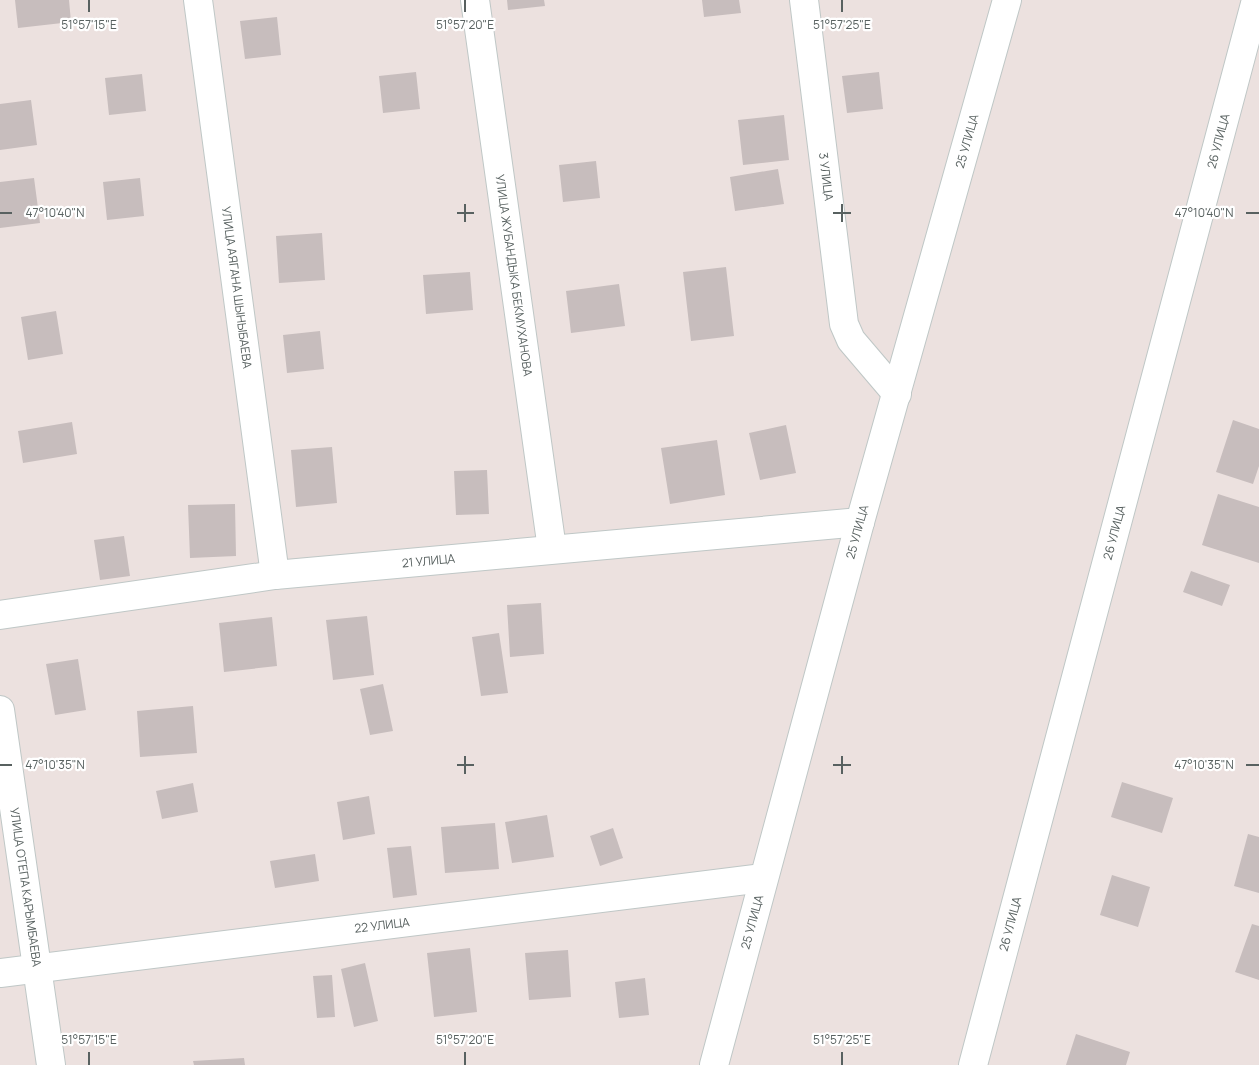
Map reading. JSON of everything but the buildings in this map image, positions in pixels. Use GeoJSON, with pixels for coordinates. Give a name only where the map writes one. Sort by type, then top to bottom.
{"type":"FeatureCollection","features":[{"type":"Feature","properties":{"kind":"street","name":"УЛИЦА АЯГАНА ШЫНЫБАЕВА"},"geometry":{"type":"LineString","coordinates":[[198,0],[275,575]]}},
{"type":"Feature","properties":{"kind":"street","name":"УЛИЦА ЖУБАНДЫКА БЕКМУХАНОВА"},"geometry":{"type":"LineString","coordinates":[[474,0],[552,550]]}},
{"type":"Feature","properties":{"kind":"street","name":"3 УЛИЦА"},"geometry":{"type":"LineString","coordinates":[[804,0],[844,324],[851,340],[897,394]]}},
{"type":"Feature","properties":{"kind":"street","name":"25 УЛИЦА"},"geometry":{"type":"LineString","coordinates":[[714,1065],[860,522],[1007,0]]}},
{"type":"Feature","properties":{"kind":"street","name":"26 УЛИЦА"},"geometry":{"type":"LineString","coordinates":[[973,1065],[1256,0]]}},
{"type":"Feature","properties":{"kind":"street","name":"21 УЛИЦА"},"geometry":{"type":"LineString","coordinates":[[0,615],[275,575],[860,522]]}},
{"type":"Feature","properties":{"kind":"street","name":"УЛИЦА ОТЕПА КАРЫМБАЕВА"},"geometry":{"type":"LineString","coordinates":[[0,710],[51,1065]]}},
{"type":"Feature","properties":{"kind":"street","name":"22 УЛИЦА"},"geometry":{"type":"LineString","coordinates":[[0,973],[763,878]]}}]}
